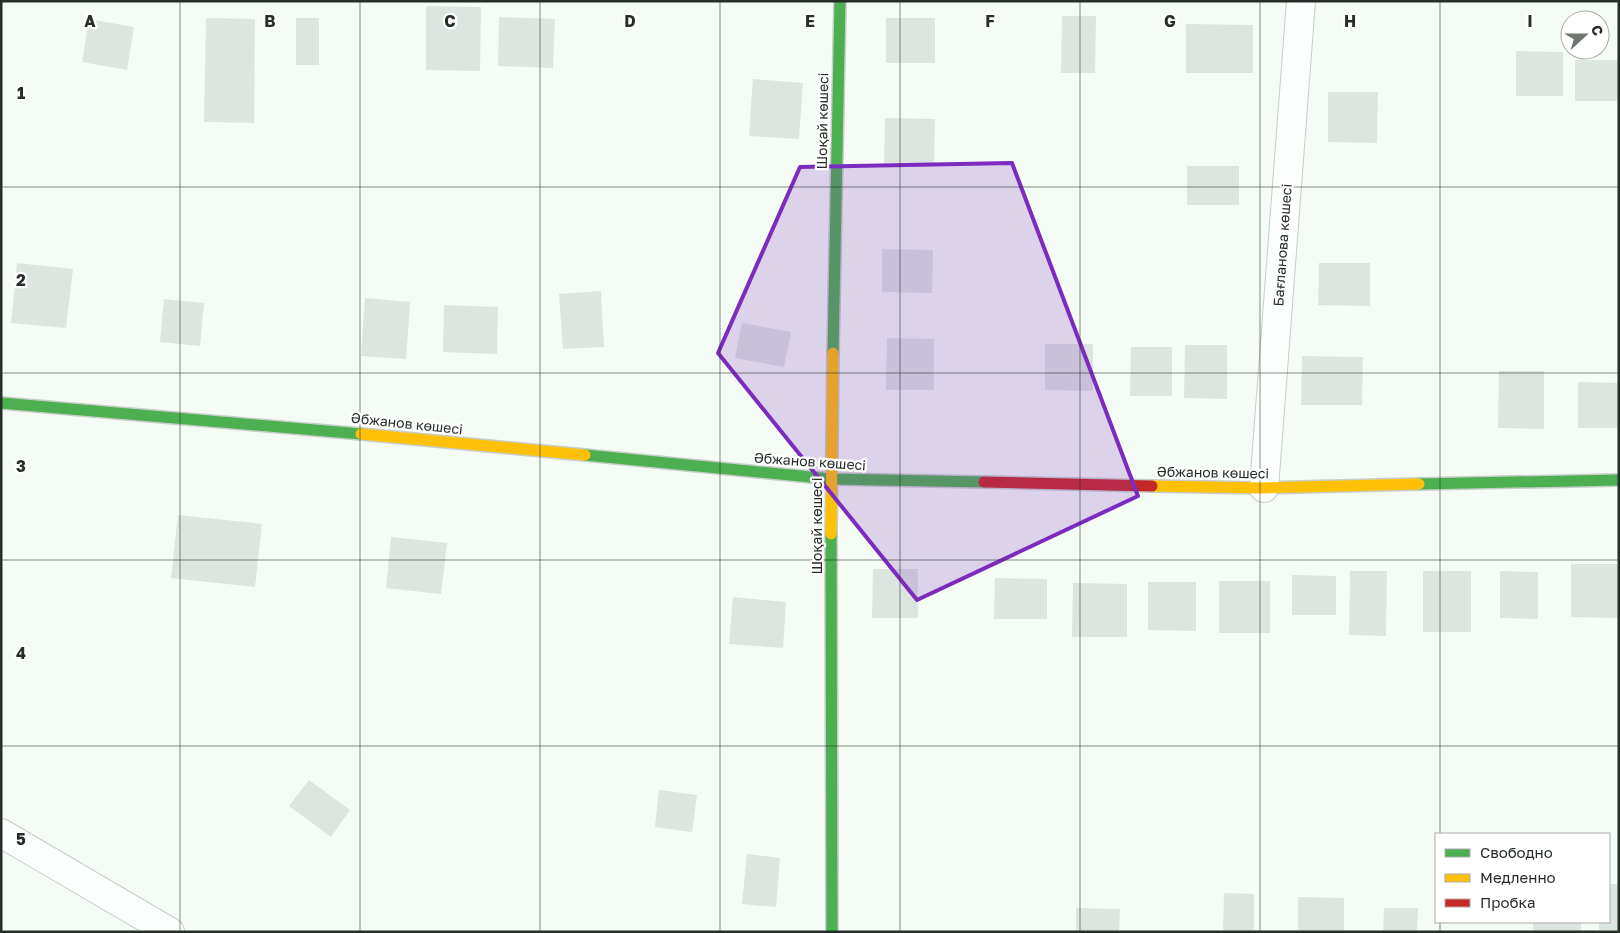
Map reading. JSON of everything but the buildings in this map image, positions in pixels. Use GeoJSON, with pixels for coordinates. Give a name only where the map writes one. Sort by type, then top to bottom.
{"type":"FeatureCollection","features":[{"type":"Feature","properties":{"kind":"street","name":"Шоқай көшесі"},"geometry":{"type":"LineString","coordinates":[[832,932],[831,479],[840,1]]}},
{"type":"Feature","properties":{"kind":"street","name":"Бағланова көшесі"},"geometry":{"type":"LineString","coordinates":[[1264,488],[1301,1]]}},
{"type":"Feature","properties":{"kind":"street","name":"Әбжанов көшесі"},"geometry":{"type":"LineString","coordinates":[[1,403],[333,431],[831,479],[1264,488],[1619,480]]}},
{"type":"Feature","properties":{"kind":"street"},"geometry":{"type":"LineString","coordinates":[[1,833],[170,932]]}},
{"type":"Feature","properties":{"kind":"highlighted area"},"geometry":{"type":"Polygon","coordinates":[[[1012,163],[1138,496],[917,600],[718,353],[800,167],[1012,163]]]}},
{"type":"Feature","properties":{"kind":"traffic: fast"},"geometry":{"type":"LineString","coordinates":[[833,353],[840,1]]}},
{"type":"Feature","properties":{"kind":"traffic: fast"},"geometry":{"type":"LineString","coordinates":[[1,403],[361,434]]}},
{"type":"Feature","properties":{"kind":"traffic: fast"},"geometry":{"type":"LineString","coordinates":[[585,455],[831,479],[984,482]]}},
{"type":"Feature","properties":{"kind":"traffic: fast"},"geometry":{"type":"LineString","coordinates":[[1419,484],[1619,480]]}},
{"type":"Feature","properties":{"kind":"traffic: fast"},"geometry":{"type":"LineString","coordinates":[[831,534],[832,932]]}},
{"type":"Feature","properties":{"kind":"traffic: slow"},"geometry":{"type":"LineString","coordinates":[[831,534],[833,353]]}},
{"type":"Feature","properties":{"kind":"traffic: slow"},"geometry":{"type":"LineString","coordinates":[[361,434],[585,455]]}},
{"type":"Feature","properties":{"kind":"traffic: slow"},"geometry":{"type":"LineString","coordinates":[[1152,486],[1264,488],[1419,484]]}},
{"type":"Feature","properties":{"kind":"traffic: jam"},"geometry":{"type":"LineString","coordinates":[[984,482],[1152,486]]}}]}
